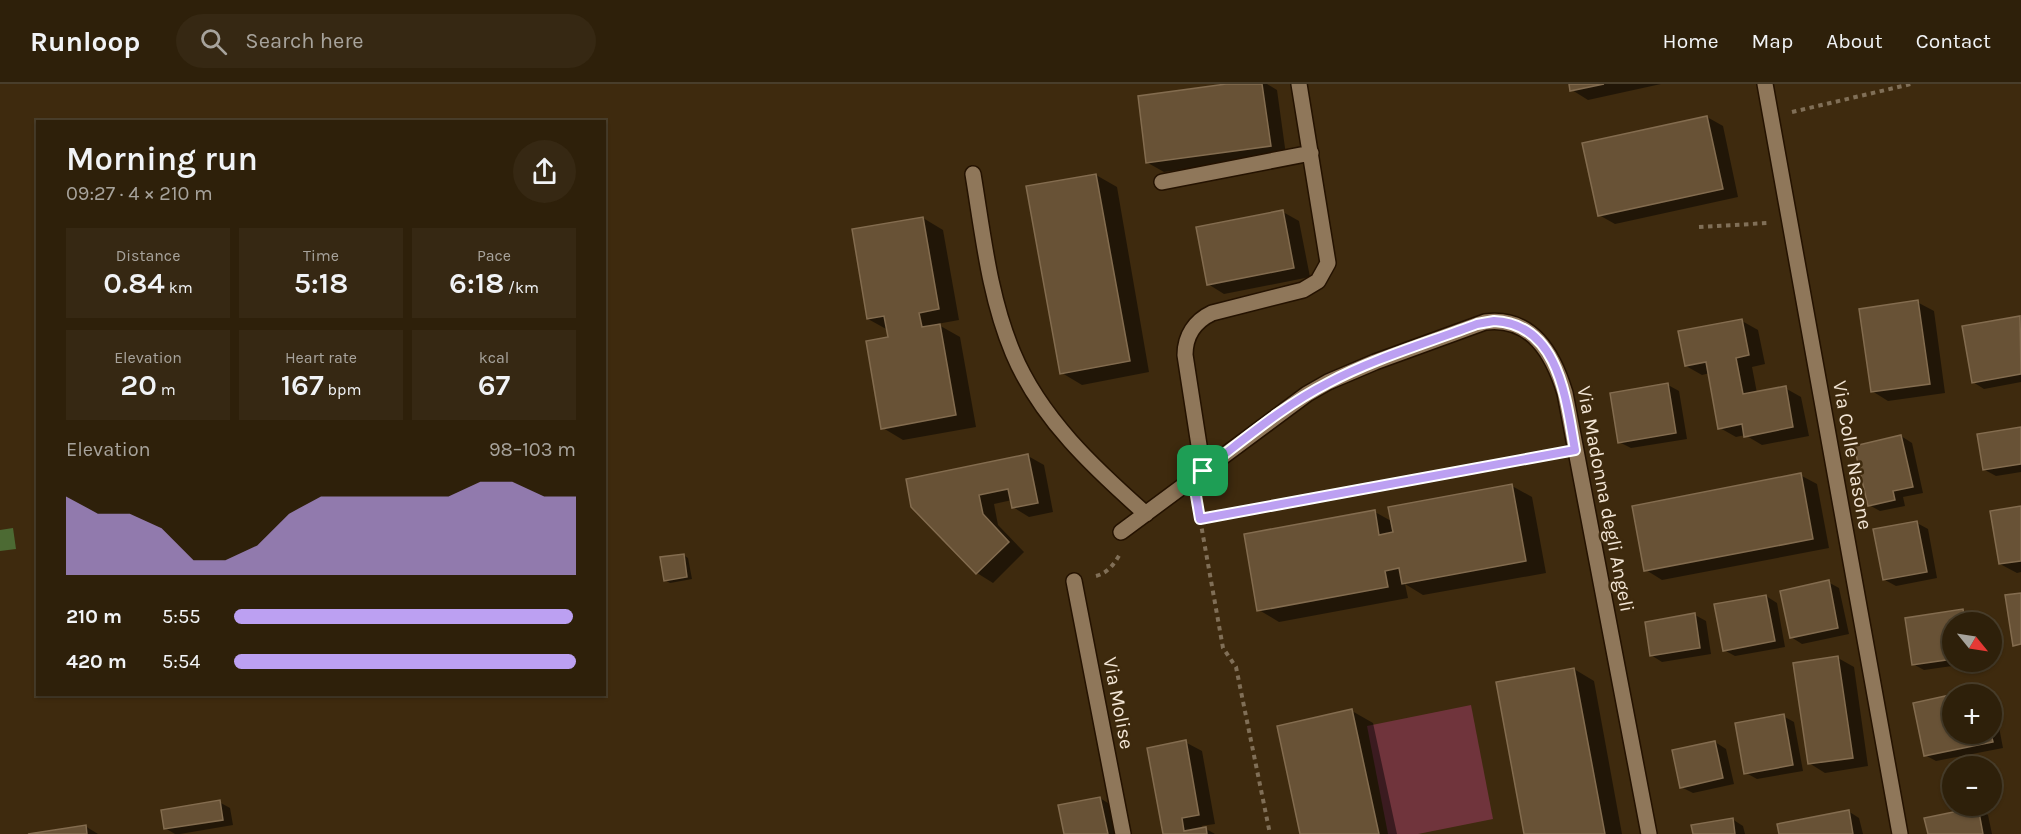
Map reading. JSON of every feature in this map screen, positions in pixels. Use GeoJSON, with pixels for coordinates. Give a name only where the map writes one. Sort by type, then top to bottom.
{"type":"FeatureCollection","features":[{"type":"Feature","properties":{"kind":"street"},"geometry":{"type":"LineString","coordinates":[[1198,475],[1185,347],[1191,330],[1206,316],[1303,290],[1322,275],[1328,257],[1299,84]]}},
{"type":"Feature","properties":{"kind":"street","name":"Via Colle Nasone"},"geometry":{"type":"LineString","coordinates":[[1765,84],[1900,834]]}},
{"type":"Feature","properties":{"kind":"street"},"geometry":{"type":"LineString","coordinates":[[1162,182],[1311,153]]}},
{"type":"Feature","properties":{"kind":"street"},"geometry":{"type":"LineString","coordinates":[[973,174],[993,289],[1006,336],[1017,361],[1043,406],[1068,438],[1111,484],[1146,514]]}},
{"type":"Feature","properties":{"kind":"street","name":"Via Madonna degli Angeli"},"geometry":{"type":"LineString","coordinates":[[1121,532],[1283,411],[1328,382],[1477,324],[1494,321],[1512,323],[1522,327],[1546,350],[1558,372],[1565,393],[1649,834]]}},
{"type":"Feature","properties":{"kind":"street","name":"Via Molise"},"geometry":{"type":"LineString","coordinates":[[1074,581],[1123,834]]}},
{"type":"Feature","properties":{"kind":"path"},"geometry":{"type":"LineString","coordinates":[[1771,116],[1911,84]]}},
{"type":"Feature","properties":{"kind":"path"},"geometry":{"type":"LineString","coordinates":[[1700,227],[1790,221]]}},
{"type":"Feature","properties":{"kind":"path"},"geometry":{"type":"LineString","coordinates":[[1200,519],[1575,450]]}},
{"type":"Feature","properties":{"kind":"path"},"geometry":{"type":"LineString","coordinates":[[1198,475],[1200,519],[1223,648],[1236,667],[1270,834]]}},
{"type":"Feature","properties":{"kind":"path"},"geometry":{"type":"LineString","coordinates":[[1074,581],[1103,574],[1114,565],[1121,552],[1121,532]]}},
{"type":"Feature","properties":{"kind":"shaded area"},"geometry":{"type":"Polygon","coordinates":[[[13,528],[16,549],[0,551],[0,530],[13,528]]]}},
{"type":"Feature","properties":{"kind":"shaded area"},"geometry":{"type":"Polygon","coordinates":[[[1471,705],[1493,819],[1418,834],[1388,834],[1367,726],[1471,705]]]}},
{"type":"Feature","properties":{"kind":"building"},"geometry":{"type":"Polygon","coordinates":[[[1226,84],[1262,84],[1271,146],[1146,163],[1138,96],[1226,84]]]}},
{"type":"Feature","properties":{"kind":"building"},"geometry":{"type":"Polygon","coordinates":[[[1569,84],[1604,84],[1570,91],[1569,84]]]}},
{"type":"Feature","properties":{"kind":"building"},"geometry":{"type":"Polygon","coordinates":[[[1707,116],[1723,189],[1598,216],[1582,143],[1707,116]]]}},
{"type":"Feature","properties":{"kind":"building"},"geometry":{"type":"Polygon","coordinates":[[[1096,174],[1130,361],[1060,374],[1026,186],[1096,174]]]}},
{"type":"Feature","properties":{"kind":"building"},"geometry":{"type":"Polygon","coordinates":[[[1283,210],[1294,268],[1207,285],[1196,227],[1283,210]]]}},
{"type":"Feature","properties":{"kind":"building"},"geometry":{"type":"Polygon","coordinates":[[[923,217],[939,309],[919,313],[922,327],[940,324],[956,415],[881,429],[866,341],[888,337],[884,316],[867,319],[852,229],[923,217]]]}},
{"type":"Feature","properties":{"kind":"building"},"geometry":{"type":"Polygon","coordinates":[[[1918,300],[1930,384],[1871,392],[1859,309],[1918,300]]]}},
{"type":"Feature","properties":{"kind":"building"},"geometry":{"type":"Polygon","coordinates":[[[2020,316],[2021,374],[1972,383],[1962,326],[2020,316]]]}},
{"type":"Feature","properties":{"kind":"building"},"geometry":{"type":"Polygon","coordinates":[[[1742,319],[1749,355],[1736,358],[1743,394],[1786,386],[1793,427],[1744,437],[1742,424],[1718,429],[1706,362],[1685,366],[1678,331],[1742,319]]]}},
{"type":"Feature","properties":{"kind":"building"},"geometry":{"type":"Polygon","coordinates":[[[1668,383],[1676,433],[1618,443],[1610,393],[1668,383]]]}},
{"type":"Feature","properties":{"kind":"building"},"geometry":{"type":"Polygon","coordinates":[[[2021,427],[2021,464],[1983,470],[1977,434],[2021,427]]]}},
{"type":"Feature","properties":{"kind":"building"},"geometry":{"type":"Polygon","coordinates":[[[1901,435],[1913,487],[1893,491],[1895,500],[1868,506],[1854,446],[1901,435]]]}},
{"type":"Feature","properties":{"kind":"building"},"geometry":{"type":"Polygon","coordinates":[[[1028,454],[1038,503],[1012,508],[1008,489],[979,495],[983,514],[1009,542],[976,574],[911,507],[906,479],[1028,454]]]}},
{"type":"Feature","properties":{"kind":"building"},"geometry":{"type":"Polygon","coordinates":[[[1801,473],[1813,539],[1644,571],[1632,506],[1801,473]]]}},
{"type":"Feature","properties":{"kind":"building"},"geometry":{"type":"Polygon","coordinates":[[[1512,484],[1526,561],[1402,584],[1399,568],[1385,571],[1388,587],[1257,611],[1244,534],[1375,510],[1379,535],[1393,532],[1388,507],[1512,484]]]}},
{"type":"Feature","properties":{"kind":"building"},"geometry":{"type":"Polygon","coordinates":[[[2021,506],[2021,561],[1999,564],[1990,511],[2021,506]]]}},
{"type":"Feature","properties":{"kind":"building"},"geometry":{"type":"Polygon","coordinates":[[[1917,521],[1927,572],[1883,580],[1873,529],[1917,521]]]}},
{"type":"Feature","properties":{"kind":"building"},"geometry":{"type":"Polygon","coordinates":[[[684,554],[687,577],[664,581],[660,557],[684,554]]]}},
{"type":"Feature","properties":{"kind":"building"},"geometry":{"type":"Polygon","coordinates":[[[1829,580],[1838,628],[1790,638],[1780,591],[1829,580]]]}},
{"type":"Feature","properties":{"kind":"building"},"geometry":{"type":"Polygon","coordinates":[[[2021,593],[2021,644],[2013,646],[2005,595],[2021,593]]]}},
{"type":"Feature","properties":{"kind":"building"},"geometry":{"type":"Polygon","coordinates":[[[1766,595],[1775,641],[1723,651],[1714,604],[1766,595]]]}},
{"type":"Feature","properties":{"kind":"building"},"geometry":{"type":"Polygon","coordinates":[[[1963,609],[1963,612],[1944,612],[1963,609]]]}},
{"type":"Feature","properties":{"kind":"building"},"geometry":{"type":"Polygon","coordinates":[[[1942,612],[1942,661],[1912,665],[1905,618],[1942,612]]]}},
{"type":"Feature","properties":{"kind":"building"},"geometry":{"type":"Polygon","coordinates":[[[1695,613],[1700,648],[1650,656],[1645,622],[1695,613]]]}},
{"type":"Feature","properties":{"kind":"building"},"geometry":{"type":"Polygon","coordinates":[[[1838,656],[1853,758],[1808,764],[1793,663],[1838,656]]]}},
{"type":"Feature","properties":{"kind":"building"},"geometry":{"type":"Polygon","coordinates":[[[1574,668],[1605,834],[1524,834],[1496,682],[1574,668]]]}},
{"type":"Feature","properties":{"kind":"building"},"geometry":{"type":"Polygon","coordinates":[[[1942,696],[1942,744],[1983,744],[1924,756],[1913,703],[1942,696]]]}},
{"type":"Feature","properties":{"kind":"building"},"geometry":{"type":"Polygon","coordinates":[[[1352,709],[1379,834],[1300,834],[1277,726],[1352,709]]]}},
{"type":"Feature","properties":{"kind":"building"},"geometry":{"type":"Polygon","coordinates":[[[1784,714],[1793,765],[1744,774],[1735,723],[1784,714]]]}},
{"type":"Feature","properties":{"kind":"building"},"geometry":{"type":"Polygon","coordinates":[[[1186,740],[1199,815],[1182,818],[1184,831],[1206,827],[1207,834],[1163,834],[1147,748],[1186,740]]]}},
{"type":"Feature","properties":{"kind":"building"},"geometry":{"type":"Polygon","coordinates":[[[1715,741],[1723,778],[1680,788],[1672,750],[1715,741]]]}},
{"type":"Feature","properties":{"kind":"building"},"geometry":{"type":"Polygon","coordinates":[[[1100,797],[1108,834],[1064,834],[1058,805],[1100,797]]]}},
{"type":"Feature","properties":{"kind":"building"},"geometry":{"type":"Polygon","coordinates":[[[220,800],[223,820],[164,829],[161,810],[220,800]]]}},
{"type":"Feature","properties":{"kind":"building"},"geometry":{"type":"Polygon","coordinates":[[[1849,810],[1853,834],[1779,834],[1777,824],[1849,810]]]}},
{"type":"Feature","properties":{"kind":"building"},"geometry":{"type":"Polygon","coordinates":[[[1942,814],[1980,816],[1983,834],[1928,834],[1924,818],[1942,814]]]}},
{"type":"Feature","properties":{"kind":"building"},"geometry":{"type":"Polygon","coordinates":[[[1733,818],[1735,834],[1693,834],[1691,825],[1733,818]]]}},
{"type":"Feature","properties":{"kind":"building"},"geometry":{"type":"Polygon","coordinates":[[[86,825],[87,834],[28,834],[86,825]]]}},
{"type":"Feature","properties":{"kind":"route"},"geometry":{"type":"LineString","coordinates":[[1494,321],[1503,321],[1522,327],[1546,350],[1558,372],[1565,393],[1575,450],[1200,519],[1193,478],[1203,471],[1283,411],[1328,382],[1477,324],[1494,321]]}}]}
